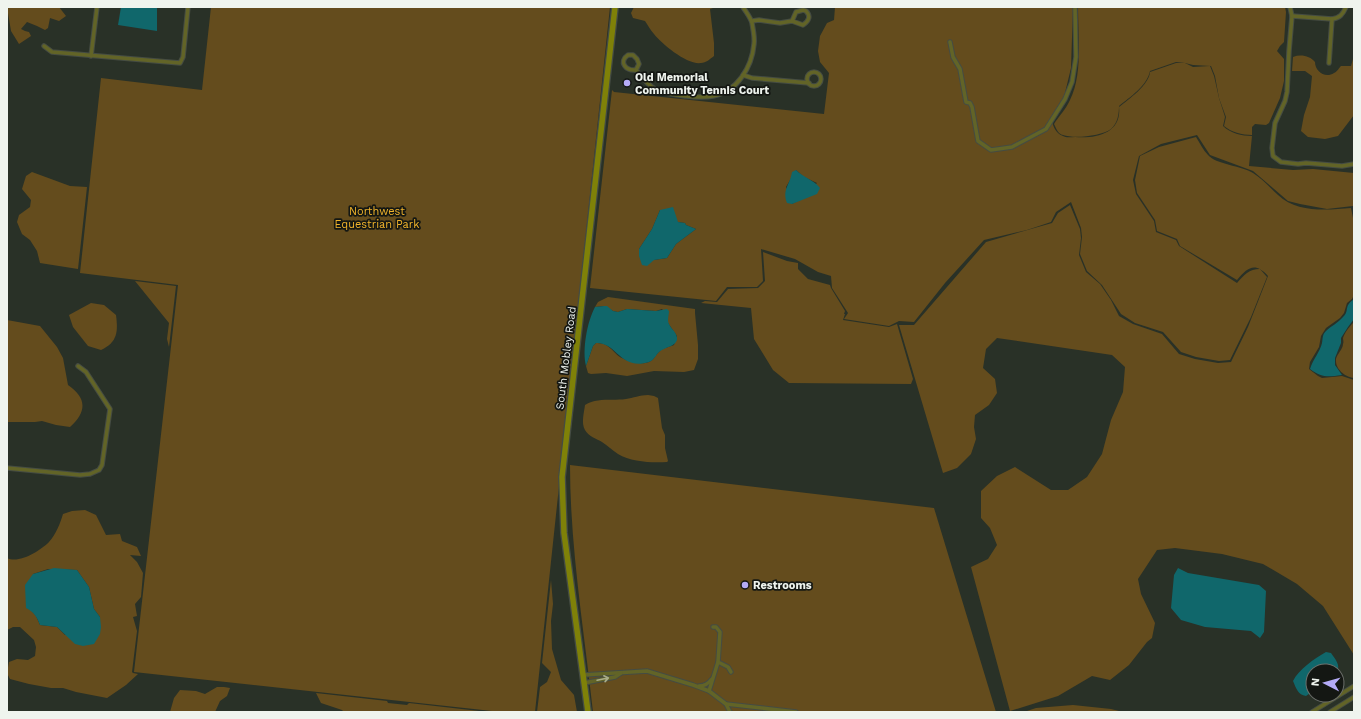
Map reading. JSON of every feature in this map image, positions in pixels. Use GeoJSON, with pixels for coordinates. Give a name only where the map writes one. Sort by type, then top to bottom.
{"type":"FeatureCollection","features":[{"type":"Feature","properties":{"kind":"street"},"geometry":{"type":"LineString","coordinates":[[91,56],[97,7]]}},
{"type":"Feature","properties":{"kind":"street"},"geometry":{"type":"LineString","coordinates":[[44,46],[52,52],[180,64],[183,57],[188,7]]}},
{"type":"Feature","properties":{"kind":"street","name":"South Mobley Road"},"geometry":{"type":"LineString","coordinates":[[588,712],[564,533],[562,477],[615,7]]}},
{"type":"Feature","properties":{"kind":"street"},"geometry":{"type":"LineString","coordinates":[[636,70],[646,83],[654,90],[663,93],[701,98],[714,96],[728,91],[739,82],[743,75],[749,64],[754,44],[752,21],[743,7]]}},
{"type":"Feature","properties":{"kind":"street"},"geometry":{"type":"LineString","coordinates":[[950,42],[953,57],[960,69],[966,102],[972,107],[978,141],[991,150],[1012,147],[1046,129],[1065,99],[1072,82],[1076,57],[1075,7]]}},
{"type":"Feature","properties":{"kind":"street"},"geometry":{"type":"LineString","coordinates":[[1290,7],[1292,16],[1287,92],[1275,123],[1272,148],[1273,156],[1280,162],[1298,164],[1306,162],[1342,166],[1354,164]]}},
{"type":"Feature","properties":{"kind":"street"},"geometry":{"type":"LineString","coordinates":[[1292,16],[1332,19],[1338,18],[1344,13],[1346,7]]}},
{"type":"Feature","properties":{"kind":"street"},"geometry":{"type":"LineString","coordinates":[[752,21],[759,20],[780,23],[792,21],[803,25],[809,19],[809,16],[806,11],[799,10],[796,12],[792,21]]}},
{"type":"Feature","properties":{"kind":"street"},"geometry":{"type":"LineString","coordinates":[[1329,64],[1332,19]]}},
{"type":"Feature","properties":{"kind":"street"},"geometry":{"type":"LineString","coordinates":[[628,55],[633,55],[637,58],[639,64],[636,70],[632,71],[624,66],[624,58],[628,55]]}},
{"type":"Feature","properties":{"kind":"street"},"geometry":{"type":"LineString","coordinates":[[743,75],[752,78],[809,84],[813,86],[818,85],[821,81],[820,74],[814,72],[810,74],[807,80],[809,84]]}},
{"type":"Feature","properties":{"kind":"street"},"geometry":{"type":"LineString","coordinates":[[7,468],[73,475],[90,474],[99,470],[102,465],[110,409],[86,372],[78,366]]}},
{"type":"Feature","properties":{"kind":"street"},"geometry":{"type":"LineString","coordinates":[[709,691],[718,662],[720,632],[716,627],[713,627]]}},
{"type":"Feature","properties":{"kind":"street"},"geometry":{"type":"LineString","coordinates":[[718,662],[728,666],[731,672]]}},
{"type":"Feature","properties":{"kind":"street"},"geometry":{"type":"LineString","coordinates":[[583,675],[647,671],[709,691],[726,704],[730,712]]}},
{"type":"Feature","properties":{"kind":"street"},"geometry":{"type":"LineString","coordinates":[[584,683],[616,677],[621,673]]}},
{"type":"Feature","properties":{"kind":"street"},"geometry":{"type":"LineString","coordinates":[[693,685],[702,686],[713,678]]}},
{"type":"Feature","properties":{"kind":"street"},"geometry":{"type":"LineString","coordinates":[[1312,712],[1354,686]]}},
{"type":"Feature","properties":{"kind":"street"},"geometry":{"type":"LineString","coordinates":[[1330,712],[1354,697]]}},
{"type":"Feature","properties":{"kind":"street"},"geometry":{"type":"LineString","coordinates":[[726,704],[796,712]]}},
{"type":"Feature","properties":{"kind":"green space"},"geometry":{"type":"Polygon","coordinates":[[[7,7],[59,7],[66,16],[59,21],[50,18],[48,28],[45,30],[27,22],[21,29],[29,32],[31,36],[19,44],[11,31],[7,7]]]}},
{"type":"Feature","properties":{"kind":"green space","name":"Northwest Equestrian Park"},"geometry":{"type":"Polygon","coordinates":[[[211,7],[610,7],[535,712],[501,712],[134,672],[178,285],[80,273],[101,78],[202,90],[211,7]]]}},
{"type":"Feature","properties":{"kind":"green space"},"geometry":{"type":"Polygon","coordinates":[[[634,7],[716,7],[710,9],[714,56],[706,62],[695,63],[675,53],[651,31],[645,21],[633,18],[631,13],[634,7]]]}},
{"type":"Feature","properties":{"kind":"green space"},"geometry":{"type":"Polygon","coordinates":[[[835,7],[1073,7],[1071,68],[1064,97],[1051,119],[1055,129],[1060,135],[1064,137],[1091,137],[1106,132],[1112,128],[1119,116],[1119,107],[1142,87],[1149,77],[1150,72],[1176,63],[1185,63],[1193,67],[1210,66],[1225,117],[1223,126],[1236,134],[1252,136],[1249,166],[1293,170],[1313,169],[1354,173],[1354,208],[1353,206],[1327,209],[1288,201],[1253,171],[1210,155],[1197,135],[1161,144],[1139,156],[1133,180],[1136,194],[1154,221],[1156,232],[1176,240],[1179,246],[1237,283],[1247,273],[1256,269],[1260,269],[1267,277],[1251,317],[1230,360],[1219,361],[1196,357],[1181,352],[1163,332],[1135,323],[1121,314],[1102,285],[1087,271],[1080,254],[1082,237],[1081,228],[1071,202],[1056,212],[1051,222],[1027,230],[984,240],[945,283],[914,322],[899,321],[889,326],[844,319],[848,313],[832,288],[831,276],[818,272],[795,259],[761,249],[763,281],[757,287],[727,287],[716,301],[590,288],[612,90],[614,92],[824,114],[829,73],[820,62],[818,51],[820,36],[827,23],[834,20],[835,7]],[[796,170],[786,187],[792,204],[801,199],[817,183],[804,177],[796,170]],[[660,210],[652,229],[639,249],[654,260],[667,258],[676,244],[696,229],[686,225],[685,223],[678,222],[660,210]]]}},
{"type":"Feature","properties":{"kind":"green space"},"geometry":{"type":"Polygon","coordinates":[[[1078,7],[1285,7],[1284,42],[1277,51],[1284,59],[1284,81],[1280,98],[1269,123],[1266,125],[1255,124],[1252,127],[1252,135],[1237,133],[1230,130],[1224,126],[1226,117],[1219,98],[1215,76],[1211,66],[1176,62],[1150,71],[1142,86],[1119,106],[1117,121],[1111,129],[1088,136],[1074,137],[1061,134],[1057,131],[1054,124],[1068,103],[1077,79],[1079,55],[1078,7]]]}},
{"type":"Feature","properties":{"kind":"green space"},"geometry":{"type":"Polygon","coordinates":[[[1354,53],[1354,115],[1338,136],[1325,139],[1308,137],[1301,131],[1310,97],[1312,76],[1305,71],[1292,71],[1293,57],[1302,56],[1311,58],[1321,73],[1324,75],[1331,75],[1341,66],[1351,66],[1354,53]]]}},
{"type":"Feature","properties":{"kind":"green space"},"geometry":{"type":"Polygon","coordinates":[[[1196,137],[1211,158],[1253,173],[1278,195],[1294,205],[1303,208],[1322,210],[1351,208],[1354,223],[1354,295],[1347,303],[1344,313],[1340,318],[1326,328],[1321,336],[1319,347],[1310,362],[1309,369],[1322,378],[1342,376],[1354,380],[1354,655],[1323,606],[1297,584],[1263,564],[1222,554],[1175,548],[1157,550],[1138,579],[1141,594],[1155,623],[1152,638],[1147,642],[1129,665],[1110,680],[1092,676],[1058,696],[1010,711],[971,567],[988,559],[997,545],[990,528],[981,518],[981,491],[997,476],[1015,467],[1051,490],[1068,490],[1087,477],[1102,454],[1111,420],[1123,392],[1125,367],[1112,355],[997,338],[986,349],[983,368],[995,379],[997,393],[989,405],[975,415],[974,427],[976,439],[971,454],[957,468],[943,473],[899,325],[914,325],[986,242],[1052,223],[1058,213],[1070,205],[1080,229],[1081,238],[1079,255],[1086,272],[1100,284],[1111,300],[1119,316],[1133,324],[1162,334],[1179,354],[1195,359],[1218,363],[1231,362],[1248,327],[1268,276],[1259,269],[1252,268],[1248,269],[1237,280],[1180,246],[1177,239],[1157,231],[1155,220],[1137,193],[1135,180],[1140,156],[1159,147],[1196,137]]]}},
{"type":"Feature","properties":{"kind":"green space"},"geometry":{"type":"Polygon","coordinates":[[[32,172],[70,186],[87,187],[78,269],[40,263],[37,251],[30,240],[22,234],[17,222],[19,215],[30,207],[31,200],[22,189],[26,176],[32,172]]]}},
{"type":"Feature","properties":{"kind":"green space"},"geometry":{"type":"Polygon","coordinates":[[[763,252],[787,261],[798,263],[798,269],[808,279],[830,285],[845,311],[843,320],[889,327],[897,324],[913,379],[911,384],[789,383],[773,370],[754,339],[751,308],[701,303],[705,301],[717,302],[728,289],[758,288],[765,281],[763,252]]]}},
{"type":"Feature","properties":{"kind":"green space"},"geometry":{"type":"Polygon","coordinates":[[[135,281],[176,286],[169,347],[167,339],[169,323],[135,281]]]}},
{"type":"Feature","properties":{"kind":"green space"},"geometry":{"type":"Polygon","coordinates":[[[608,297],[695,309],[698,359],[694,370],[684,372],[654,371],[627,376],[606,373],[588,373],[586,366],[593,346],[596,343],[605,344],[619,356],[635,363],[646,363],[651,361],[664,348],[674,345],[677,336],[668,323],[668,316],[662,309],[656,311],[627,309],[618,312],[604,306],[595,307],[598,302],[608,297]]]}},
{"type":"Feature","properties":{"kind":"green space"},"geometry":{"type":"Polygon","coordinates":[[[91,303],[104,305],[116,315],[116,336],[107,347],[101,350],[88,346],[73,327],[69,315],[91,303]]]}},
{"type":"Feature","properties":{"kind":"green space"},"geometry":{"type":"Polygon","coordinates":[[[7,320],[40,326],[57,347],[63,358],[68,385],[79,395],[82,405],[80,416],[70,427],[42,421],[7,422],[7,320]]]}},
{"type":"Feature","properties":{"kind":"green space"},"geometry":{"type":"Polygon","coordinates":[[[1354,322],[1354,378],[1341,372],[1337,366],[1336,359],[1343,346],[1343,338],[1354,322]]]}},
{"type":"Feature","properties":{"kind":"green space"},"geometry":{"type":"Polygon","coordinates":[[[648,395],[658,398],[662,428],[665,435],[667,462],[642,461],[623,457],[586,432],[583,421],[585,405],[600,400],[626,399],[648,395]]]}},
{"type":"Feature","properties":{"kind":"green space"},"geometry":{"type":"Polygon","coordinates":[[[570,465],[934,508],[996,712],[593,712],[572,527],[570,465]]]}},
{"type":"Feature","properties":{"kind":"green space"},"geometry":{"type":"Polygon","coordinates":[[[85,510],[96,515],[106,535],[120,534],[122,541],[137,547],[141,556],[130,555],[137,562],[143,573],[141,597],[135,604],[137,616],[133,617],[137,631],[132,672],[138,674],[126,685],[107,698],[63,688],[51,688],[29,684],[10,679],[7,673],[9,662],[17,659],[28,660],[35,656],[36,647],[34,640],[20,627],[13,627],[7,630],[7,558],[23,558],[40,549],[54,536],[63,514],[72,511],[85,510]],[[48,569],[33,574],[31,610],[36,616],[40,625],[57,627],[65,635],[100,617],[94,609],[89,587],[77,570],[48,569]]]}},
{"type":"Feature","properties":{"kind":"green space"},"geometry":{"type":"Polygon","coordinates":[[[551,580],[553,604],[551,621],[552,649],[561,680],[574,695],[577,712],[537,712],[540,687],[547,682],[551,672],[542,663],[551,580]]]}},
{"type":"Feature","properties":{"kind":"green space"},"geometry":{"type":"Polygon","coordinates":[[[217,687],[230,688],[227,696],[220,701],[215,712],[170,712],[174,698],[180,690],[196,691],[205,694],[217,687]]]}},
{"type":"Feature","properties":{"kind":"green space"},"geometry":{"type":"Polygon","coordinates":[[[316,693],[387,701],[388,703],[407,705],[409,703],[488,712],[344,712],[321,703],[316,693]]]}},
{"type":"Feature","properties":{"kind":"green space"},"geometry":{"type":"Polygon","coordinates":[[[1073,705],[1111,709],[1123,712],[1024,712],[1036,708],[1073,705]]]}},
{"type":"Feature","properties":{"kind":"water"},"geometry":{"type":"Polygon","coordinates":[[[121,7],[157,7],[157,31],[118,25],[121,7]]]}},
{"type":"Feature","properties":{"kind":"water"},"geometry":{"type":"Polygon","coordinates":[[[796,170],[820,188],[817,194],[792,204],[787,203],[785,194],[792,172],[796,170]]]}},
{"type":"Feature","properties":{"kind":"water"},"geometry":{"type":"Polygon","coordinates":[[[673,207],[678,222],[685,223],[686,225],[696,229],[676,244],[667,258],[654,260],[647,266],[642,265],[639,256],[639,249],[652,229],[660,210],[673,207]]]}},
{"type":"Feature","properties":{"kind":"water"},"geometry":{"type":"Polygon","coordinates":[[[1354,299],[1354,319],[1341,338],[1341,343],[1335,358],[1335,365],[1342,375],[1329,376],[1318,374],[1310,369],[1321,346],[1324,334],[1345,315],[1349,304],[1354,299]]]}},
{"type":"Feature","properties":{"kind":"water"},"geometry":{"type":"Polygon","coordinates":[[[607,306],[613,311],[618,312],[627,309],[656,311],[667,309],[669,311],[668,322],[676,335],[676,342],[660,351],[653,360],[639,364],[631,363],[609,347],[596,343],[593,346],[586,366],[585,344],[592,313],[595,307],[607,306]]]}},
{"type":"Feature","properties":{"kind":"water"},"geometry":{"type":"Polygon","coordinates":[[[54,568],[77,570],[89,587],[94,609],[100,617],[101,627],[100,634],[94,644],[83,646],[75,644],[57,627],[40,625],[35,615],[26,608],[25,585],[33,574],[54,568]]]}},
{"type":"Feature","properties":{"kind":"water"},"geometry":{"type":"Polygon","coordinates":[[[1178,568],[1188,573],[1259,585],[1266,591],[1264,632],[1260,638],[1251,631],[1205,627],[1181,620],[1171,608],[1174,575],[1178,568]]]}},
{"type":"Feature","properties":{"kind":"water"},"geometry":{"type":"Polygon","coordinates":[[[1326,652],[1331,653],[1337,663],[1309,663],[1326,652]]]}},
{"type":"Feature","properties":{"kind":"water"},"geometry":{"type":"Polygon","coordinates":[[[1305,666],[1305,696],[1298,691],[1293,681],[1305,666]]]}},
{"type":"Feature","properties":{"kind":"place","name":"Old Memorial Community Tennis Court"},"geometry":{"type":"Point","coordinates":[627,83]}},
{"type":"Feature","properties":{"kind":"place","name":"Restrooms"},"geometry":{"type":"Point","coordinates":[745,585]}}]}
